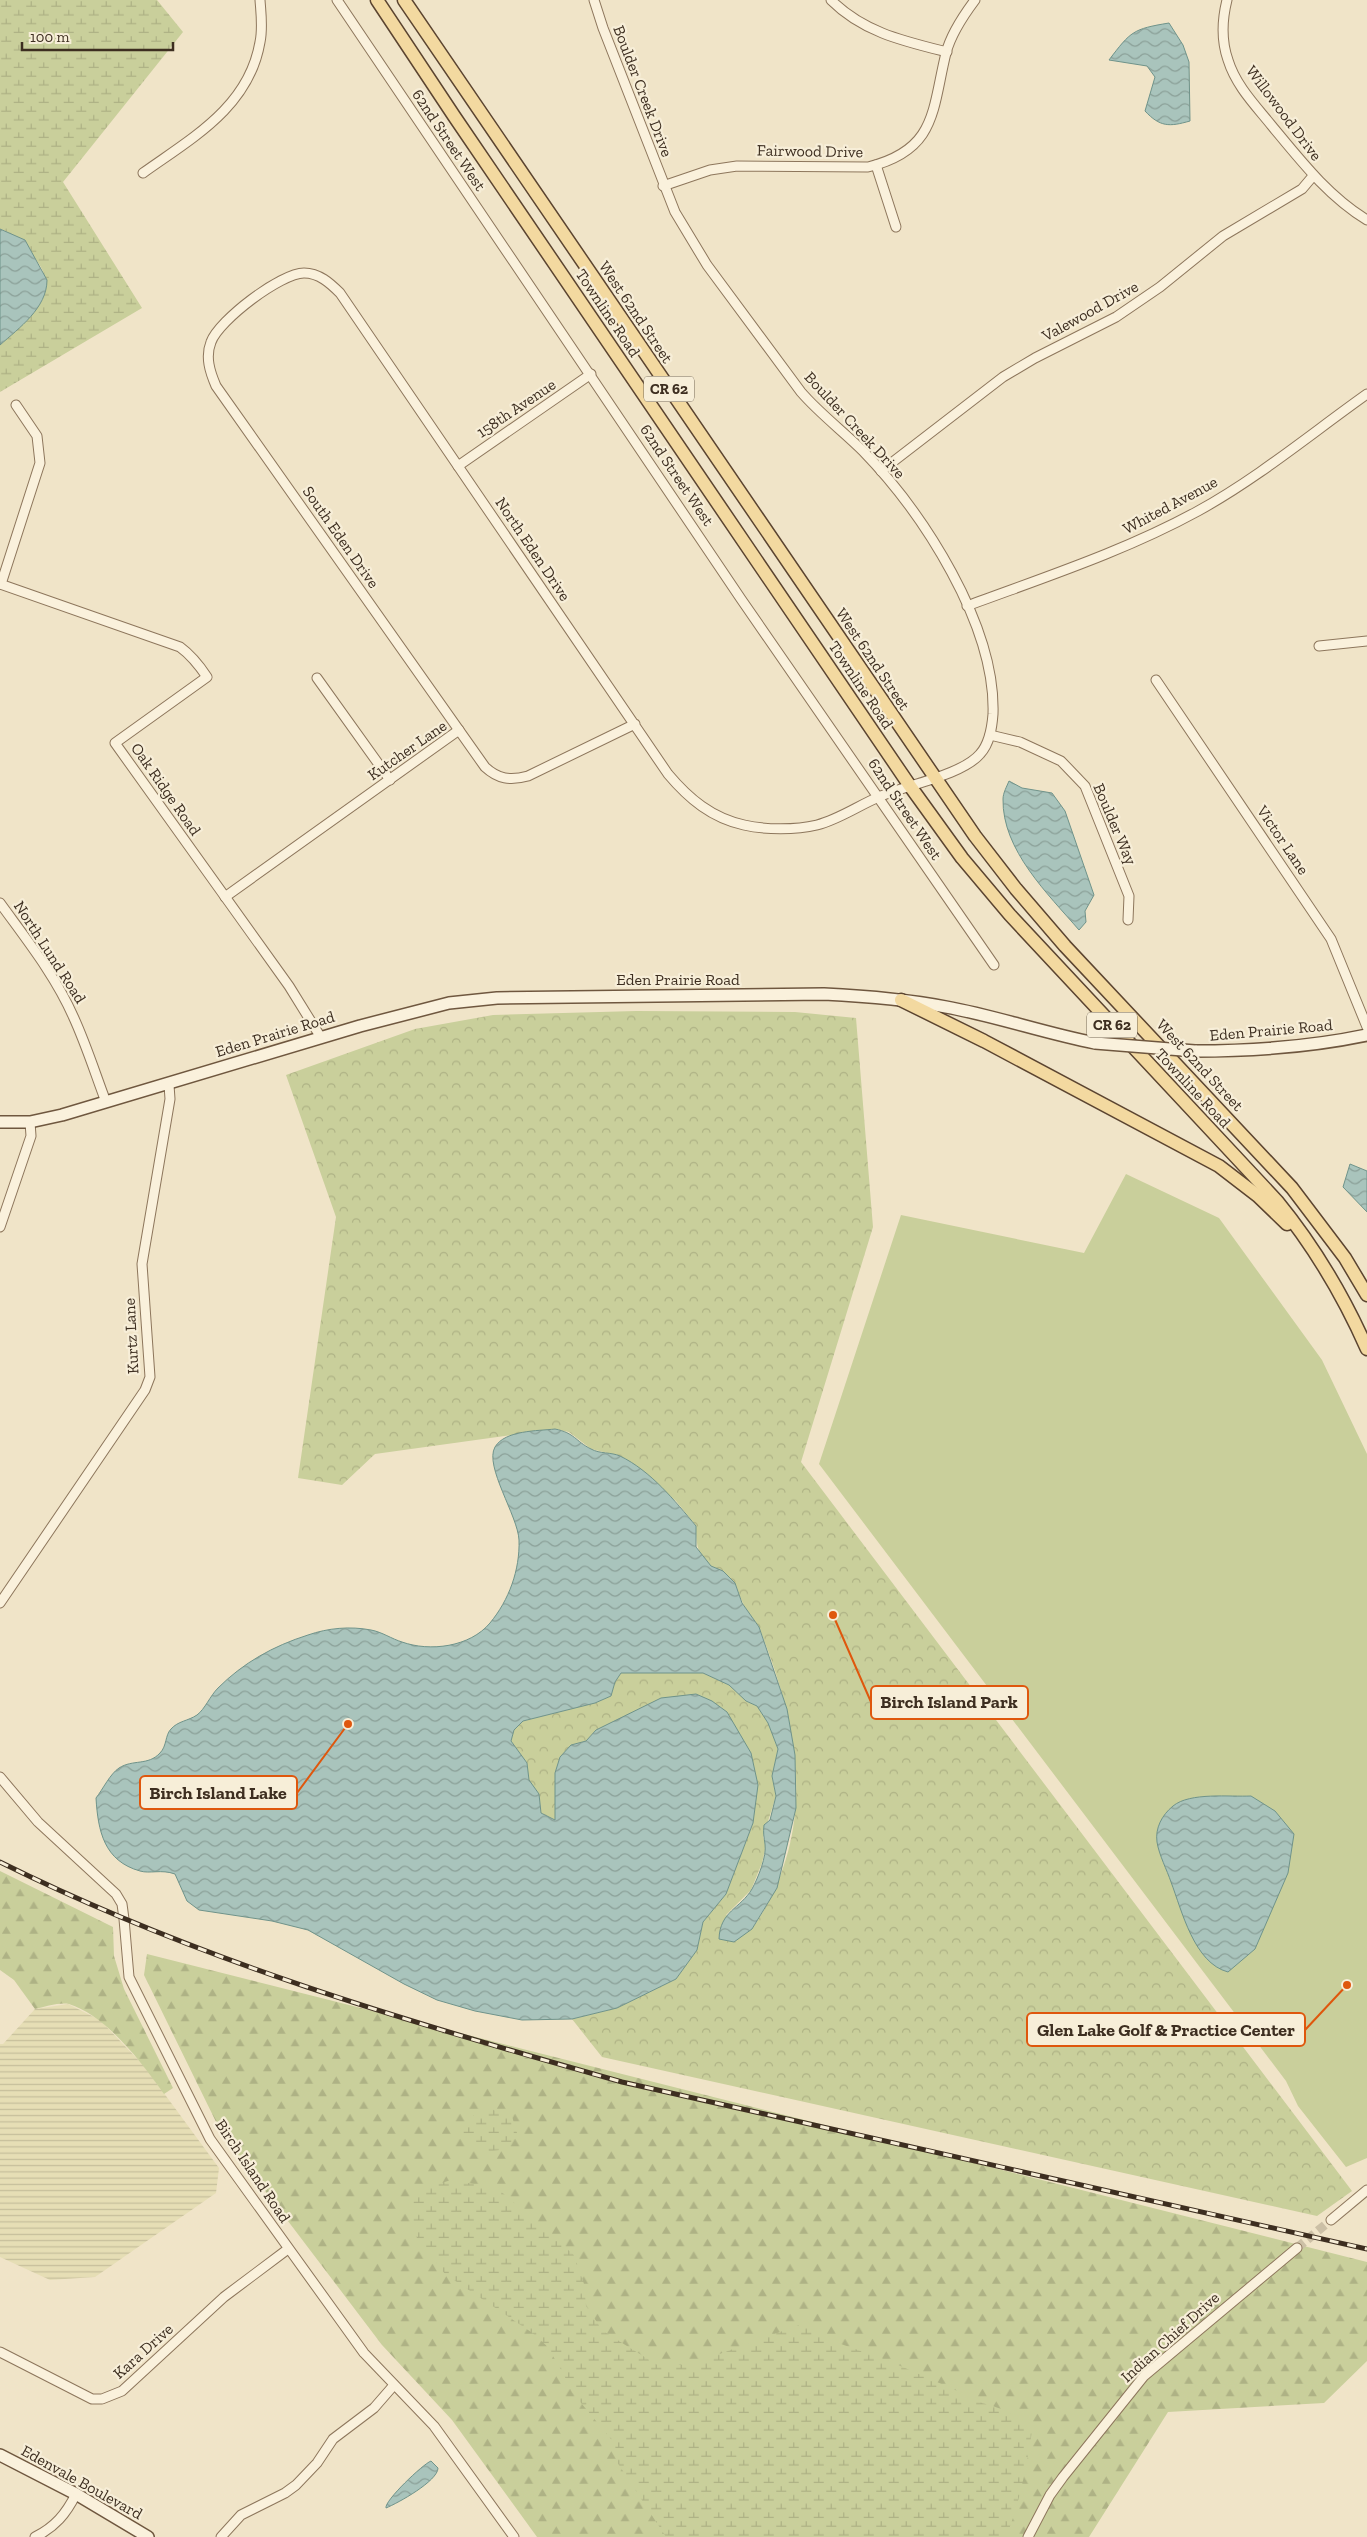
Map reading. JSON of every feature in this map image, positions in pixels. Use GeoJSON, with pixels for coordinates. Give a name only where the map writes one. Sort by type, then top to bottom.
{"type":"FeatureCollection","features":[{"type":"Feature","properties":{"kind":"main road","name":"Townline Road"},"geometry":{"type":"LineString","coordinates":[[377,0],[459,125],[910,786],[962,858],[1010,915],[1277,1201],[1297,1226],[1343,1302],[1367,1348]]}},
{"type":"Feature","properties":{"kind":"main road","name":"West 62nd Street"},"geometry":{"type":"LineString","coordinates":[[404,0],[989,855],[1028,904],[1292,1188],[1345,1258],[1367,1295]]}},
{"type":"Feature","properties":{"kind":"main road","name":"Eden Prairie Road"},"geometry":{"type":"LineString","coordinates":[[0,1122],[30,1122],[62,1115],[169,1084],[320,1036],[449,1003],[497,998],[824,994],[901,1000],[947,1007],[1094,1043],[1195,1051],[1240,1051],[1295,1047],[1367,1035]]}},
{"type":"Feature","properties":{"kind":"main road"},"geometry":{"type":"LineString","coordinates":[[901,1000],[984,1040],[1219,1166],[1258,1196],[1286,1223],[1317,1260]]}},
{"type":"Feature","properties":{"kind":"main road","name":"Edenvale Boulevard"},"geometry":{"type":"LineString","coordinates":[[0,2455],[76,2494],[148,2537]]}},
{"type":"Feature","properties":{"kind":"street"},"geometry":{"type":"LineString","coordinates":[[143,173],[222,116],[236,99],[256,62],[262,25],[260,0]]}},
{"type":"Feature","properties":{"kind":"street","name":"62nd Street West"},"geometry":{"type":"LineString","coordinates":[[337,0],[741,598],[994,965]]}},
{"type":"Feature","properties":{"kind":"street","name":"Boulder Creek Drive"},"geometry":{"type":"LineString","coordinates":[[594,0],[663,186],[686,233],[707,265],[801,392],[819,413],[862,450],[933,539],[967,606],[986,655],[993,694],[990,735],[980,754],[946,774],[880,797]]}},
{"type":"Feature","properties":{"kind":"street"},"geometry":{"type":"LineString","coordinates":[[831,0],[858,22],[877,33],[946,52]]}},
{"type":"Feature","properties":{"kind":"street","name":"Fairwood Drive"},"geometry":{"type":"LineString","coordinates":[[663,186],[710,170],[736,166],[849,167],[876,165],[903,153],[918,140],[928,125],[936,108],[946,52],[964,14],[975,0]]}},
{"type":"Feature","properties":{"kind":"street","name":"Willowood Drive"},"geometry":{"type":"LineString","coordinates":[[1227,0],[1223,17],[1223,39],[1228,60],[1236,80],[1314,176],[1333,196],[1367,220]]}},
{"type":"Feature","properties":{"kind":"street"},"geometry":{"type":"LineString","coordinates":[[876,165],[896,227]]}},
{"type":"Feature","properties":{"kind":"street","name":"Valewood Drive"},"geometry":{"type":"LineString","coordinates":[[881,472],[1003,377],[1035,358],[1116,317],[1160,288],[1223,236],[1302,189],[1314,176]]}},
{"type":"Feature","properties":{"kind":"street","name":"North Eden Drive"},"geometry":{"type":"LineString","coordinates":[[208,357],[211,342],[218,329],[260,295],[290,275],[304,273],[318,276],[331,283],[340,293],[634,724],[683,792],[701,807],[722,818],[744,826],[800,828],[816,826],[833,820],[880,797]]}},
{"type":"Feature","properties":{"kind":"street","name":"South Eden Drive"},"geometry":{"type":"LineString","coordinates":[[208,357],[210,372],[216,386],[459,730]]}},
{"type":"Feature","properties":{"kind":"street","name":"158th Avenue"},"geometry":{"type":"LineString","coordinates":[[458,466],[591,374]]}},
{"type":"Feature","properties":{"kind":"street","name":"Whited Avenue"},"geometry":{"type":"LineString","coordinates":[[967,606],[1112,551],[1157,532],[1200,510],[1367,394]]}},
{"type":"Feature","properties":{"kind":"street"},"geometry":{"type":"LineString","coordinates":[[0,584],[40,462],[37,436],[16,405]]}},
{"type":"Feature","properties":{"kind":"street","name":"Oak Ridge Road"},"geometry":{"type":"LineString","coordinates":[[0,584],[180,647],[191,655],[207,677],[115,743],[289,986],[320,1036]]}},
{"type":"Feature","properties":{"kind":"street"},"geometry":{"type":"LineString","coordinates":[[1319,646],[1367,641]]}},
{"type":"Feature","properties":{"kind":"street"},"geometry":{"type":"LineString","coordinates":[[317,678],[390,780]]}},
{"type":"Feature","properties":{"kind":"street","name":"Victor Lane"},"geometry":{"type":"LineString","coordinates":[[1156,680],[1332,939],[1367,1027]]}},
{"type":"Feature","properties":{"kind":"street","name":"Kutcher Lane"},"geometry":{"type":"LineString","coordinates":[[225,897],[459,730],[485,767],[493,774],[504,779],[516,779],[634,724]]}},
{"type":"Feature","properties":{"kind":"street","name":"Boulder Way"},"geometry":{"type":"LineString","coordinates":[[990,735],[1020,742],[1060,761],[1085,786],[1129,896],[1128,920]]}},
{"type":"Feature","properties":{"kind":"street","name":"North Lund Road"},"geometry":{"type":"LineString","coordinates":[[0,903],[56,983],[73,1014],[87,1046],[106,1102]]}},
{"type":"Feature","properties":{"kind":"street","name":"Kurtz Lane"},"geometry":{"type":"LineString","coordinates":[[0,1603],[146,1390],[150,1376],[142,1264],[170,1099],[169,1084]]}},
{"type":"Feature","properties":{"kind":"street"},"geometry":{"type":"LineString","coordinates":[[0,1227],[31,1136],[30,1122]]}},
{"type":"Feature","properties":{"kind":"street","name":"Birch Island Road"},"geometry":{"type":"LineString","coordinates":[[0,1777],[38,1822],[116,1894],[122,1904],[129,1977],[210,2139],[364,2353],[434,2426],[514,2537]]}},
{"type":"Feature","properties":{"kind":"street"},"geometry":{"type":"LineString","coordinates":[[1331,2220],[1367,2190]]}},
{"type":"Feature","properties":{"kind":"street","name":"Indian Chief Drive"},"geometry":{"type":"LineString","coordinates":[[1028,2537],[1050,2495],[1062,2477],[1144,2376],[1298,2248]]}},
{"type":"Feature","properties":{"kind":"street","name":"Kara Drive"},"geometry":{"type":"LineString","coordinates":[[0,2352],[92,2399],[114,2399],[224,2297],[288,2249]]}},
{"type":"Feature","properties":{"kind":"street"},"geometry":{"type":"LineString","coordinates":[[221,2537],[241,2515],[285,2493],[296,2485],[317,2463],[333,2440],[374,2408],[394,2385]]}},
{"type":"Feature","properties":{"kind":"street"},"geometry":{"type":"LineString","coordinates":[[35,2537],[58,2522],[67,2512],[76,2494]]}},
{"type":"Feature","properties":{"kind":"shaded area"},"geometry":{"type":"Polygon","coordinates":[[[68,2004],[100,2020],[144,2066],[219,2168],[216,2193],[95,2277],[50,2280],[0,2257],[0,2044],[3,2044],[35,2009],[68,2004]]]}},
{"type":"Feature","properties":{"kind":"green space"},"geometry":{"type":"Polygon","coordinates":[[[0,0],[157,0],[183,32],[63,182],[142,308],[0,392],[0,345],[33,314],[45,292],[46,280],[41,267],[30,253],[13,236],[0,229],[0,0]]]}},
{"type":"Feature","properties":{"kind":"green space"},"geometry":{"type":"Polygon","coordinates":[[[636,1011],[795,1012],[856,1018],[873,1227],[801,1462],[1352,2191],[1317,2216],[602,2057],[572,2019],[617,2008],[676,1979],[697,1950],[703,1922],[726,1894],[753,1823],[596,1730],[586,1741],[571,1745],[560,1757],[555,1773],[555,1820],[541,1813],[539,1794],[529,1781],[527,1763],[511,1741],[514,1730],[523,1721],[595,1703],[611,1696],[615,1682],[621,1673],[703,1673],[729,1685],[746,1701],[757,1706],[768,1723],[778,1749],[772,1776],[776,1796],[763,1837],[766,1845],[762,1863],[751,1890],[726,1915],[752,1929],[773,1893],[787,1856],[794,1819],[796,1782],[793,1744],[774,1668],[760,1630],[744,1605],[735,1584],[730,1578],[711,1566],[703,1558],[697,1543],[696,1526],[676,1501],[620,1456],[591,1449],[569,1432],[555,1429],[375,1454],[342,1485],[298,1478],[336,1217],[286,1075],[415,1029],[493,1015],[636,1011]]]}},
{"type":"Feature","properties":{"kind":"green space"},"geometry":{"type":"Polygon","coordinates":[[[1126,1174],[1219,1218],[1322,1360],[1367,1454],[1367,2158],[1346,2167],[1298,2106],[1286,2081],[819,1464],[901,1215],[1084,1253],[1126,1174]]]}},
{"type":"Feature","properties":{"kind":"green space"},"geometry":{"type":"Polygon","coordinates":[[[0,1871],[113,1927],[114,1956],[124,1989],[173,2088],[164,2094],[134,2055],[97,2019],[69,2004],[57,2004],[35,2009],[14,1980],[0,1970],[0,1871]]]}},
{"type":"Feature","properties":{"kind":"green space"},"geometry":{"type":"Polygon","coordinates":[[[147,1954],[1367,2262],[1367,2361],[1324,2403],[1168,2412],[1089,2537],[537,2537],[452,2420],[382,2345],[222,2134],[144,1975],[147,1954]]]}},
{"type":"Feature","properties":{"kind":"green space"},"geometry":{"type":"Polygon","coordinates":[[[491,2108],[500,2114],[511,2113],[517,2133],[507,2149],[486,2152],[454,2133],[476,2114],[491,2108]]]}},
{"type":"Feature","properties":{"kind":"green space"},"geometry":{"type":"Polygon","coordinates":[[[451,2180],[497,2188],[574,2255],[584,2284],[586,2306],[603,2331],[659,2366],[692,2364],[802,2324],[824,2338],[889,2361],[962,2393],[963,2398],[1001,2409],[1018,2418],[1032,2431],[1022,2485],[1006,2537],[666,2537],[617,2462],[615,2444],[572,2392],[547,2346],[531,2332],[445,2274],[414,2234],[412,2205],[419,2190],[451,2180]]]}},
{"type":"Feature","properties":{"kind":"water"},"geometry":{"type":"Polygon","coordinates":[[[1169,23],[1183,45],[1189,62],[1190,121],[1170,125],[1160,123],[1145,111],[1155,77],[1147,66],[1109,60],[1128,37],[1134,33],[1148,27],[1169,23]]]}},
{"type":"Feature","properties":{"kind":"water"},"geometry":{"type":"Polygon","coordinates":[[[0,229],[25,240],[47,280],[42,300],[31,317],[0,345],[0,229]]]}},
{"type":"Feature","properties":{"kind":"water"},"geometry":{"type":"Polygon","coordinates":[[[1009,781],[1022,788],[1052,793],[1065,811],[1094,895],[1085,911],[1086,922],[1079,930],[1029,870],[1010,836],[1005,818],[1003,799],[1009,781]]]}},
{"type":"Feature","properties":{"kind":"water"},"geometry":{"type":"Polygon","coordinates":[[[1350,1164],[1367,1171],[1367,1212],[1343,1187],[1350,1164]]]}},
{"type":"Feature","properties":{"kind":"water"},"geometry":{"type":"Polygon","coordinates":[[[555,1429],[571,1435],[594,1451],[620,1456],[642,1470],[662,1487],[696,1526],[696,1547],[711,1566],[723,1571],[735,1583],[742,1603],[759,1627],[787,1709],[795,1755],[796,1808],[777,1888],[752,1929],[734,1942],[719,1939],[723,1922],[752,1889],[762,1867],[765,1855],[764,1825],[770,1820],[776,1796],[772,1776],[778,1749],[768,1723],[757,1706],[746,1701],[729,1685],[703,1673],[621,1673],[615,1682],[611,1696],[595,1703],[523,1721],[514,1730],[511,1741],[527,1763],[529,1780],[539,1794],[541,1813],[555,1820],[555,1773],[560,1757],[571,1745],[586,1741],[596,1730],[661,1698],[696,1694],[712,1701],[727,1712],[751,1753],[758,1785],[753,1823],[726,1894],[703,1922],[697,1950],[676,1979],[617,2008],[572,2019],[522,2020],[475,2011],[437,2000],[404,1984],[308,1930],[272,1921],[199,1910],[187,1901],[175,1874],[140,1871],[118,1860],[105,1843],[101,1833],[96,1798],[119,1768],[124,1765],[150,1760],[160,1753],[171,1729],[177,1724],[197,1715],[218,1688],[259,1656],[295,1639],[331,1629],[355,1628],[371,1630],[398,1641],[425,1647],[437,1647],[461,1642],[472,1638],[482,1631],[497,1614],[508,1595],[518,1562],[519,1551],[517,1530],[494,1466],[493,1455],[495,1447],[500,1441],[514,1434],[555,1429]]]}},
{"type":"Feature","properties":{"kind":"water"},"geometry":{"type":"Polygon","coordinates":[[[1251,1796],[1275,1811],[1294,1834],[1288,1873],[1255,1949],[1228,1972],[1216,1967],[1206,1958],[1191,1935],[1159,1852],[1157,1832],[1160,1822],[1166,1813],[1180,1802],[1200,1797],[1251,1796]]]}},
{"type":"Feature","properties":{"kind":"water"},"geometry":{"type":"Polygon","coordinates":[[[431,2461],[438,2468],[432,2479],[416,2491],[386,2508],[391,2498],[405,2483],[431,2461]]]}},
{"type":"Feature","properties":{"kind":"tunnel"},"geometry":{"type":"LineString","coordinates":[[1297,2248],[1331,2220]]}},
{"type":"Feature","properties":{"kind":"railway"},"geometry":{"type":"LineString","coordinates":[[0,1862],[75,1897],[228,1959],[306,1987],[543,2060],[622,2082],[1367,2249]]}},
{"type":"Feature","properties":{"kind":"place","name":"Birch Island Park"},"geometry":{"type":"Point","coordinates":[833,1615]}},
{"type":"Feature","properties":{"kind":"place","name":"Birch Island Lake"},"geometry":{"type":"Point","coordinates":[348,1724]}},
{"type":"Feature","properties":{"kind":"place","name":"Glen Lake Golf & Practice Center"},"geometry":{"type":"Point","coordinates":[1347,1985]}}]}
